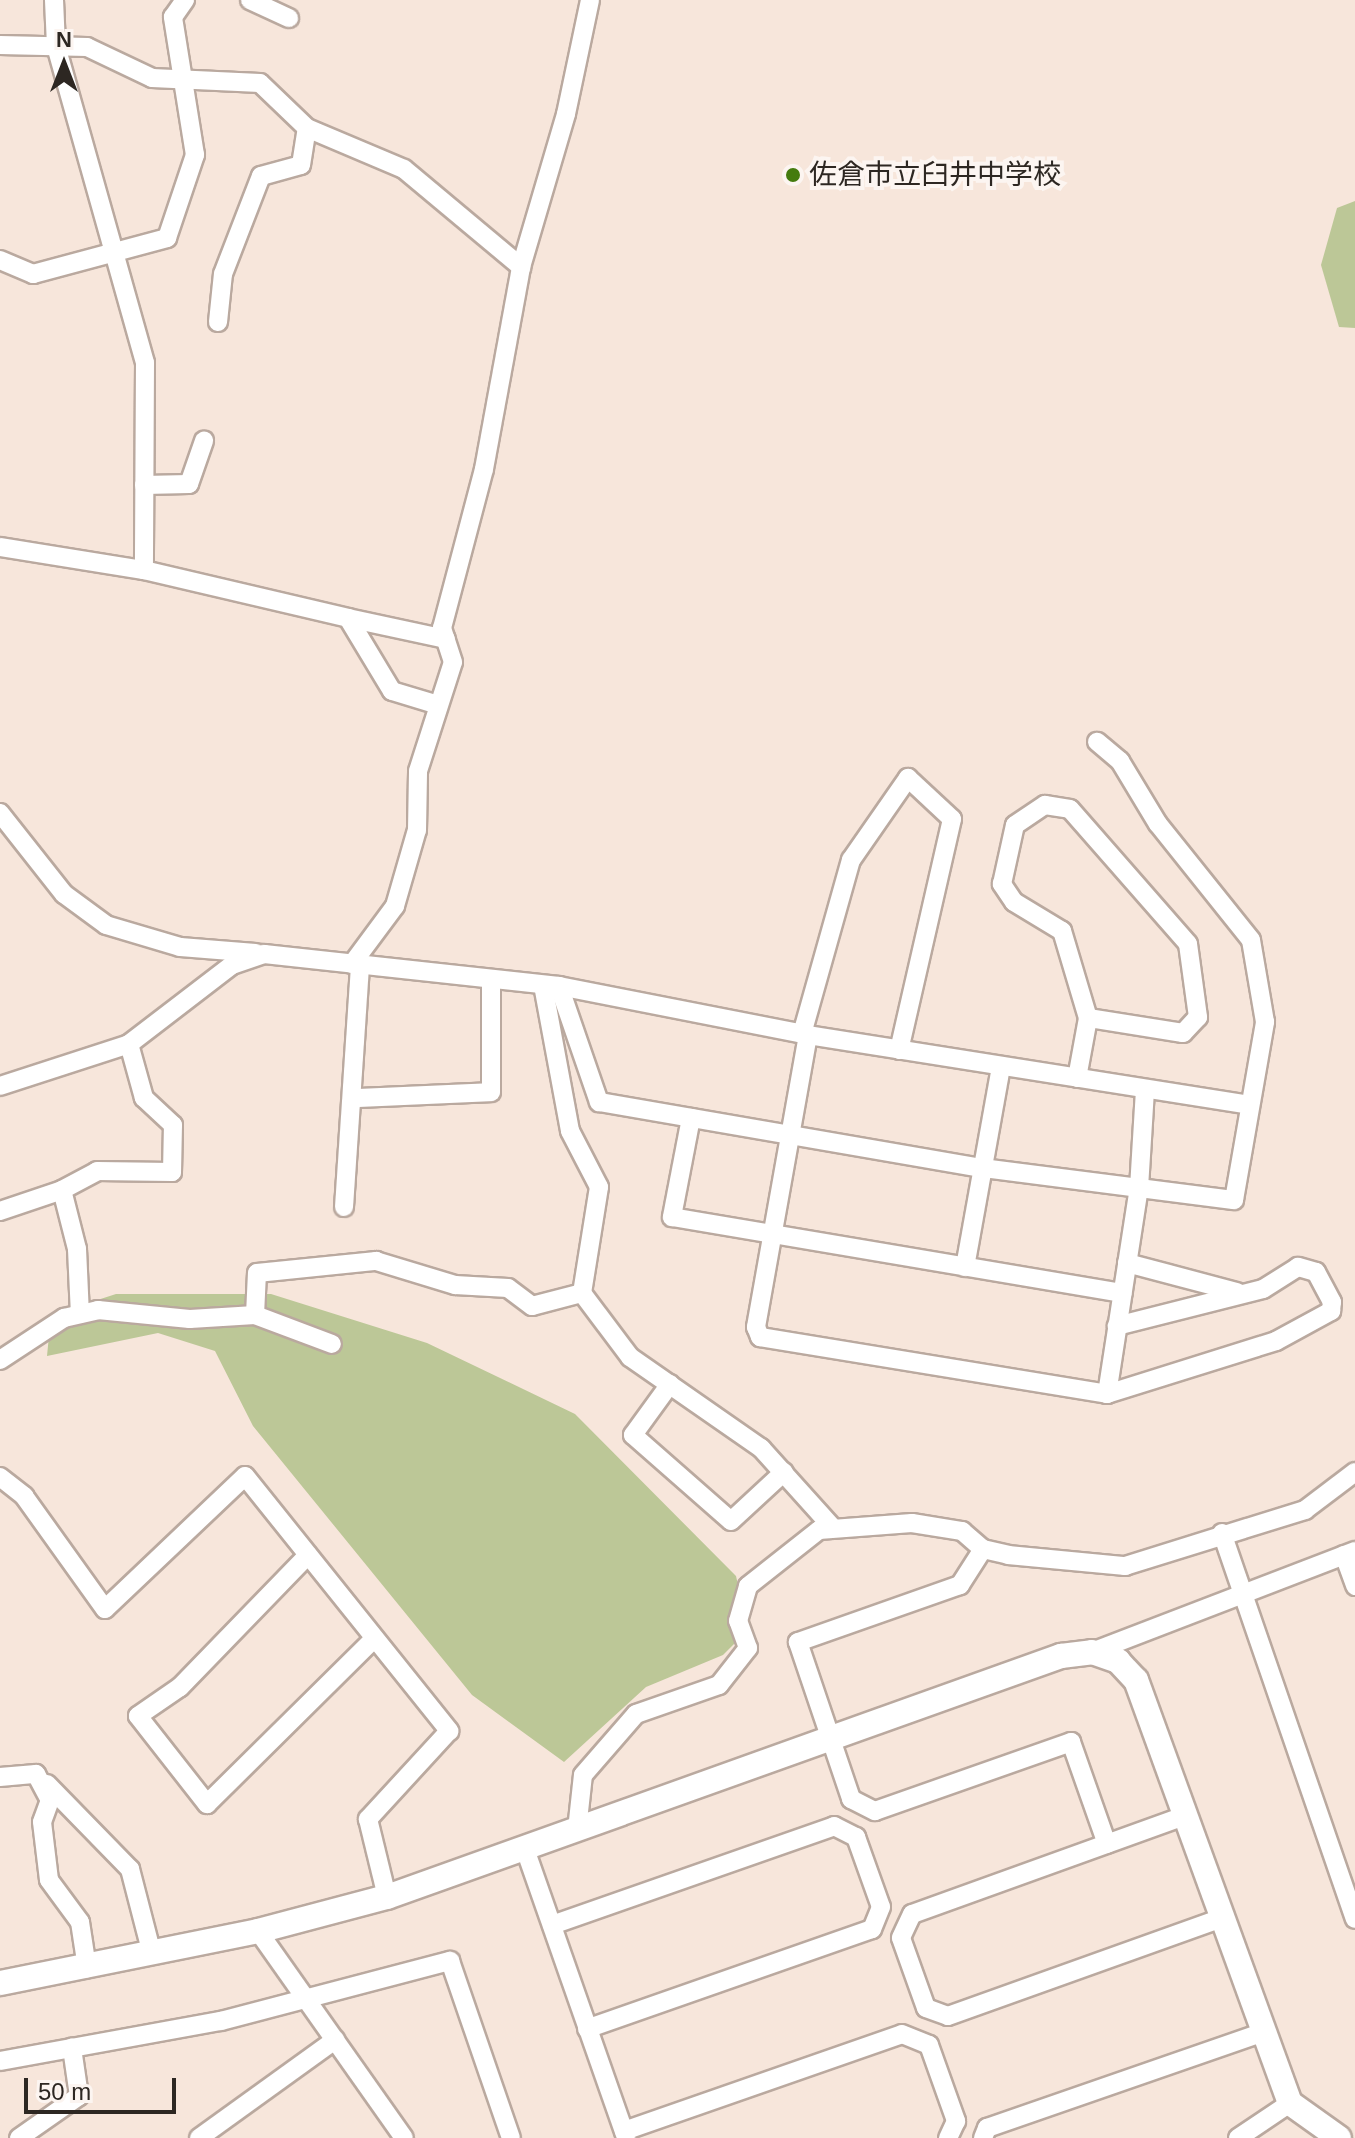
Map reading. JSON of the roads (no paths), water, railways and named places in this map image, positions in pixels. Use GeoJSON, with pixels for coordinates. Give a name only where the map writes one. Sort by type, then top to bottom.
{"type":"FeatureCollection","features":[{"type":"Feature","properties":{"kind":"street"},"geometry":{"type":"LineString","coordinates":[[54,0],[56,46],[145,363],[144,570]]}},
{"type":"Feature","properties":{"kind":"street"},"geometry":{"type":"LineString","coordinates":[[0,260],[33,274],[167,238],[195,155],[179,79],[173,17],[185,0]]}},
{"type":"Feature","properties":{"kind":"street"},"geometry":{"type":"LineString","coordinates":[[250,0],[289,18]]}},
{"type":"Feature","properties":{"kind":"street"},"geometry":{"type":"LineString","coordinates":[[344,1207],[356,1098],[356,965],[395,906],[417,830],[418,771],[453,662],[446,639],[521,267],[566,114],[590,0]]}},
{"type":"Feature","properties":{"kind":"street"},"geometry":{"type":"LineString","coordinates":[[0,45],[87,47],[152,78],[260,83],[307,128],[404,169],[521,267]]}},
{"type":"Feature","properties":{"kind":"street"},"geometry":{"type":"LineString","coordinates":[[218,322],[223,274],[261,176],[301,165],[307,128]]}},
{"type":"Feature","properties":{"kind":"street"},"geometry":{"type":"LineString","coordinates":[[144,485],[189,484],[203,462],[204,441]]}},
{"type":"Feature","properties":{"kind":"street"},"geometry":{"type":"LineString","coordinates":[[0,547],[144,570],[446,639]]}},
{"type":"Feature","properties":{"kind":"street"},"geometry":{"type":"LineString","coordinates":[[348,618],[392,691],[438,705]]}},
{"type":"Feature","properties":{"kind":"street"},"geometry":{"type":"LineString","coordinates":[[551,986],[599,1102],[983,1168],[1234,1200],[1248,1105],[1265,1022],[1251,940],[1158,824],[1120,761],[1097,742]]}},
{"type":"Feature","properties":{"kind":"street"},"geometry":{"type":"LineString","coordinates":[[899,1050],[952,819],[908,778],[851,860],[805,1035],[756,1327],[769,1342],[1107,1394],[1276,1341],[1331,1311],[1308,1268],[1263,1289],[1237,1292],[1117,1326]]}},
{"type":"Feature","properties":{"kind":"street"},"geometry":{"type":"LineString","coordinates":[[1077,1078],[1088,1018],[1062,931],[1014,902],[1002,884],[1015,825],[1045,805],[1070,809],[1188,944],[1198,1017],[1183,1033],[1088,1018]]}},
{"type":"Feature","properties":{"kind":"street"},"geometry":{"type":"LineString","coordinates":[[0,813],[64,894],[106,925],[180,947],[551,986],[805,1035],[1248,1105]]}},
{"type":"Feature","properties":{"kind":"street"},"geometry":{"type":"LineString","coordinates":[[0,1086],[129,1044],[232,965],[264,954]]}},
{"type":"Feature","properties":{"kind":"street"},"geometry":{"type":"LineString","coordinates":[[356,1098],[491,1092],[491,979]]}},
{"type":"Feature","properties":{"kind":"street"},"geometry":{"type":"LineString","coordinates":[[551,986],[570,1131],[599,1187],[582,1293],[630,1357],[784,1472],[833,1528]]}},
{"type":"Feature","properties":{"kind":"street"},"geometry":{"type":"LineString","coordinates":[[0,1211],[62,1190],[97,1171],[172,1172],[173,1125],[144,1098],[129,1044]]}},
{"type":"Feature","properties":{"kind":"street"},"geometry":{"type":"LineString","coordinates":[[965,1267],[1001,1066]]}},
{"type":"Feature","properties":{"kind":"street"},"geometry":{"type":"LineString","coordinates":[[1107,1394],[1139,1188],[1145,1089]]}},
{"type":"Feature","properties":{"kind":"street"},"geometry":{"type":"LineString","coordinates":[[691,1118],[672,1217],[1123,1293]]}},
{"type":"Feature","properties":{"kind":"street"},"geometry":{"type":"LineString","coordinates":[[62,1190],[77,1249],[80,1314]]}},
{"type":"Feature","properties":{"kind":"street"},"geometry":{"type":"LineString","coordinates":[[255,1315],[257,1273],[376,1261],[455,1285],[508,1288],[532,1306],[582,1293]]}},
{"type":"Feature","properties":{"kind":"street"},"geometry":{"type":"LineString","coordinates":[[1127,1263],[1237,1292]]}},
{"type":"Feature","properties":{"kind":"street"},"geometry":{"type":"LineString","coordinates":[[0,1360],[80,1314],[134,1309],[190,1319],[255,1315],[332,1344]]}},
{"type":"Feature","properties":{"kind":"street"},"geometry":{"type":"LineString","coordinates":[[670,1384],[633,1435],[731,1521],[784,1472]]}},
{"type":"Feature","properties":{"kind":"street"},"geometry":{"type":"LineString","coordinates":[[577,1830],[583,1775],[636,1714],[719,1685],[748,1648],[738,1621],[748,1586],[784,1551],[833,1528],[912,1523],[962,1531],[983,1549],[1125,1566],[1222,1533],[1305,1510],[1355,1472]]}},
{"type":"Feature","properties":{"kind":"street"},"geometry":{"type":"LineString","coordinates":[[0,1477],[24,1496],[105,1609],[245,1476],[373,1640],[449,1731],[368,1819],[387,1897]]}},
{"type":"Feature","properties":{"kind":"street"},"geometry":{"type":"LineString","coordinates":[[1222,1533],[1354,1916]]}},
{"type":"Feature","properties":{"kind":"street"},"geometry":{"type":"LineString","coordinates":[[983,1549],[960,1585],[798,1642],[851,1799],[875,1811],[1071,1742],[1107,1844]]}},
{"type":"Feature","properties":{"kind":"street"},"geometry":{"type":"LineString","coordinates":[[0,1983],[87,1968],[258,1931],[387,1897],[1061,1656],[1092,1652],[1241,1590],[1350,1553],[1355,1586]]}},
{"type":"Feature","properties":{"kind":"street"},"geometry":{"type":"LineString","coordinates":[[308,1555],[180,1687],[138,1716],[207,1804],[373,1640]]}},
{"type":"Feature","properties":{"kind":"street"},"geometry":{"type":"LineString","coordinates":[[1092,1652],[1118,1661],[1136,1680],[1187,1815],[1261,2033],[1290,2103],[1339,2138]]}},
{"type":"Feature","properties":{"kind":"street"},"geometry":{"type":"LineString","coordinates":[[0,1777],[36,1774]]}},
{"type":"Feature","properties":{"kind":"street"},"geometry":{"type":"LineString","coordinates":[[36,1774],[130,1869],[152,1954]]}},
{"type":"Feature","properties":{"kind":"street"},"geometry":{"type":"LineString","coordinates":[[36,1774],[50,1800],[42,1822],[49,1880],[80,1922],[87,1968]]}},
{"type":"Feature","properties":{"kind":"street"},"geometry":{"type":"LineString","coordinates":[[1187,1815],[912,1914],[901,1938],[926,2008],[948,2016],[1222,1918]]}},
{"type":"Feature","properties":{"kind":"street"},"geometry":{"type":"LineString","coordinates":[[552,1925],[834,1826],[856,1837],[881,1907],[872,1929],[587,2029]]}},
{"type":"Feature","properties":{"kind":"street"},"geometry":{"type":"LineString","coordinates":[[525,1849],[625,2134],[902,2034],[929,2045],[956,2121],[948,2138]]}},
{"type":"Feature","properties":{"kind":"street"},"geometry":{"type":"LineString","coordinates":[[258,1931],[335,2040],[395,2135]]}},
{"type":"Feature","properties":{"kind":"street"},"geometry":{"type":"LineString","coordinates":[[0,2061],[305,1999],[450,1961],[511,2138]]}},
{"type":"Feature","properties":{"kind":"street"},"geometry":{"type":"LineString","coordinates":[[983,2138],[987,2128],[1261,2033]]}},
{"type":"Feature","properties":{"kind":"street"},"geometry":{"type":"LineString","coordinates":[[199,2138],[335,2040]]}},
{"type":"Feature","properties":{"kind":"street"},"geometry":{"type":"LineString","coordinates":[[19,2138],[79,2096],[72,2048]]}},
{"type":"Feature","properties":{"kind":"street"},"geometry":{"type":"LineString","coordinates":[[1238,2138],[1290,2103]]}},
{"type":"Feature","properties":{"kind":"place","name":"佐倉市立臼井中学校"},"geometry":{"type":"Point","coordinates":[793,175]}}]}
